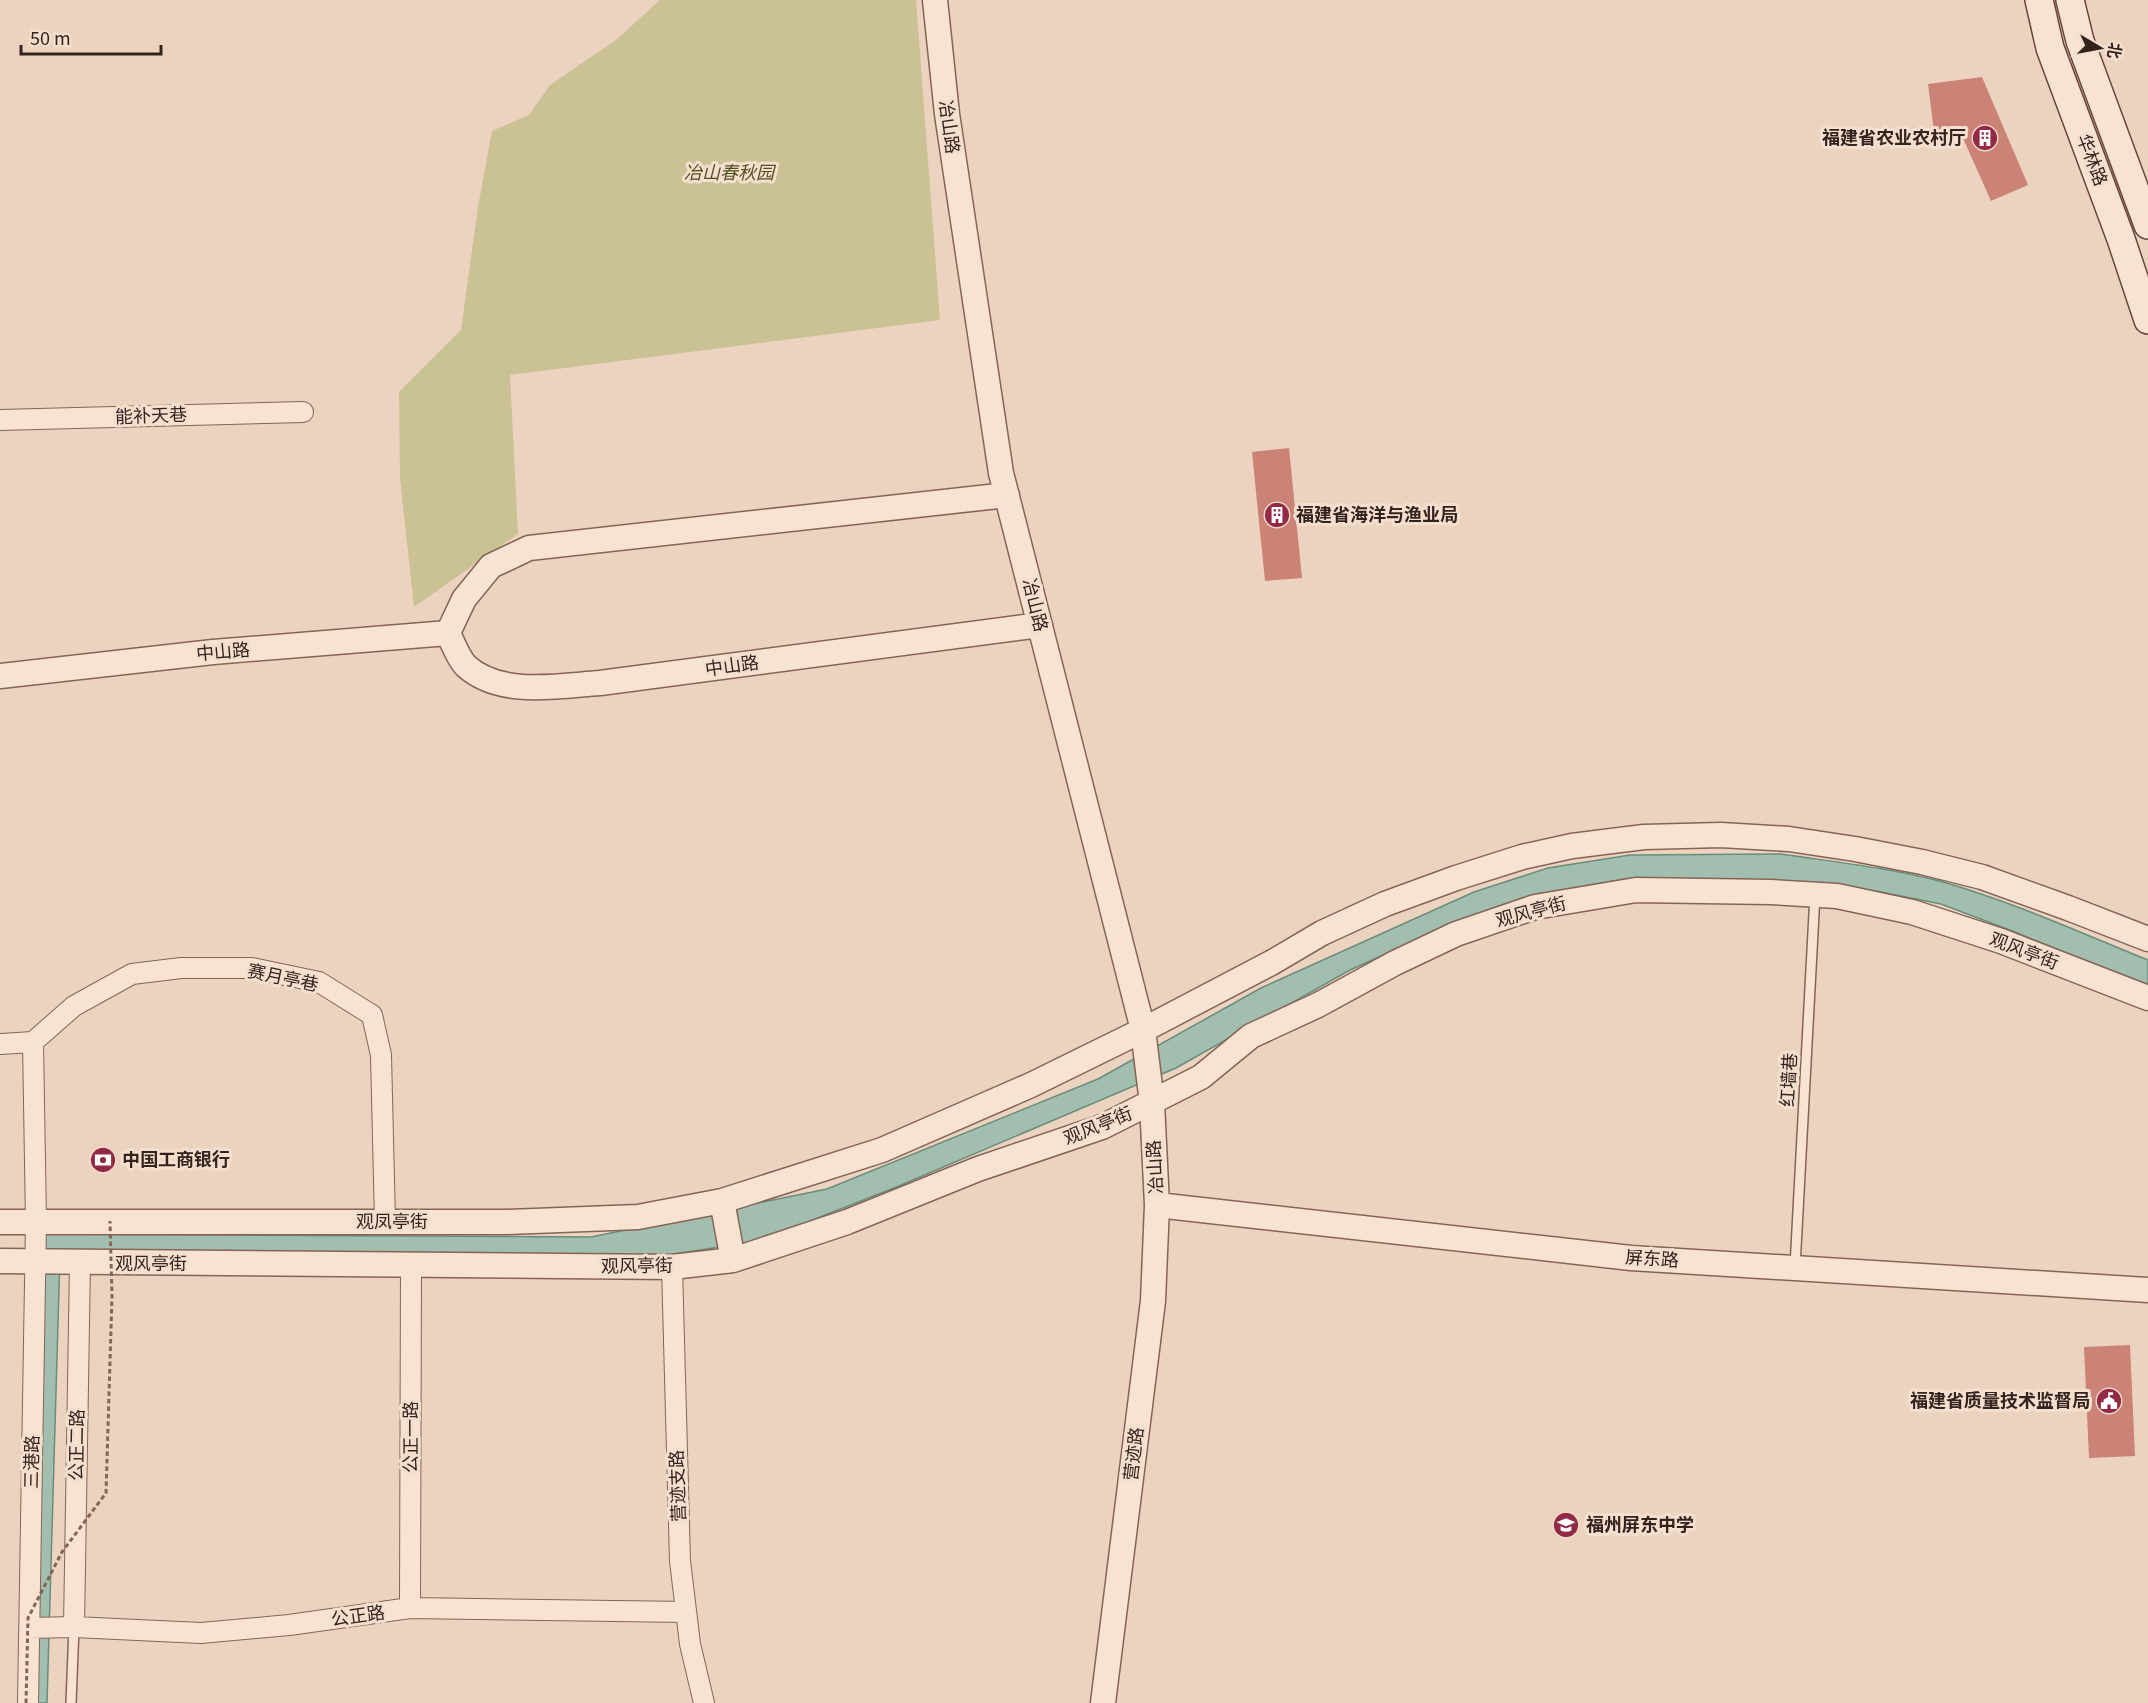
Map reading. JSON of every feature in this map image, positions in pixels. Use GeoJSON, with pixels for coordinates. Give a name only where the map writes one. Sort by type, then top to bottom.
{"type":"FeatureCollection","features":[{"type":"Feature","properties":{"kind":"main road","name":"华林路"},"geometry":{"type":"LineString","coordinates":[[2039,0],[2050,48],[2121,239],[2148,320]]}},
{"type":"Feature","properties":{"kind":"main road","name":"华林路"},"geometry":{"type":"LineString","coordinates":[[2070,0],[2080,41],[2148,225]]}},
{"type":"Feature","properties":{"kind":"main road"},"geometry":{"type":"LineString","coordinates":[[2121,239],[2148,233]]}},
{"type":"Feature","properties":{"kind":"street","name":"冶山路"},"geometry":{"type":"LineString","coordinates":[[935,0],[947,114],[1001,473],[1143,1030],[1152,1103],[1157,1205]]}},
{"type":"Feature","properties":{"kind":"street","name":"能补天巷"},"geometry":{"type":"LineString","coordinates":[[0,420],[303,412]]}},
{"type":"Feature","properties":{"kind":"street"},"geometry":{"type":"LineString","coordinates":[[447,633],[464,599],[491,566],[529,548],[1007,495]]}},
{"type":"Feature","properties":{"kind":"street","name":"中山路"},"geometry":{"type":"LineString","coordinates":[[0,676],[213,652],[447,633],[465,665],[494,683],[536,687],[600,683],[1040,625]]}},
{"type":"Feature","properties":{"kind":"street"},"geometry":{"type":"LineString","coordinates":[[1143,1030],[1271,963],[1322,933],[1385,904],[1522,856],[1572,846],[1644,837],[1721,835],[1789,839],[1922,862],[1982,877],[2148,939]]}},
{"type":"Feature","properties":{"kind":"street","name":"观风亭街"},"geometry":{"type":"LineString","coordinates":[[0,1261],[672,1267],[733,1260],[847,1222],[978,1169],[1101,1127],[1201,1077],[1251,1036],[1318,1005],[1395,963],[1456,934],[1535,907],[1636,890],[1688,889],[1837,896],[1912,912],[2001,941],[2148,998]]}},
{"type":"Feature","properties":{"kind":"street","name":"赛月亭巷"},"geometry":{"type":"LineString","coordinates":[[33,1041],[74,1006],[132,974],[181,969],[252,968],[319,982],[372,1015],[381,1055],[385,1222]]}},
{"type":"Feature","properties":{"kind":"street","name":"观凤亭街"},"geometry":{"type":"LineString","coordinates":[[0,1222],[505,1222],[638,1217],[722,1201],[882,1150],[1032,1085],[1143,1030]]}},
{"type":"Feature","properties":{"kind":"street"},"geometry":{"type":"LineString","coordinates":[[0,1044],[33,1041]]}},
{"type":"Feature","properties":{"kind":"street","name":"三港路"},"geometry":{"type":"LineString","coordinates":[[27,1703],[36,1262],[33,1041]]}},
{"type":"Feature","properties":{"kind":"street"},"geometry":{"type":"LineString","coordinates":[[722,1201],[733,1260]]}},
{"type":"Feature","properties":{"kind":"street","name":"屏东路"},"geometry":{"type":"LineString","coordinates":[[1157,1205],[1631,1258],[2148,1290]]}},
{"type":"Feature","properties":{"kind":"street","name":"营迹路"},"geometry":{"type":"LineString","coordinates":[[1103,1703],[1153,1301],[1157,1205]]}},
{"type":"Feature","properties":{"kind":"street","name":"公正二路"},"geometry":{"type":"LineString","coordinates":[[66,1627],[80,1263]]}},
{"type":"Feature","properties":{"kind":"street","name":"公正一路"},"geometry":{"type":"LineString","coordinates":[[410,1608],[411,1266]]}},
{"type":"Feature","properties":{"kind":"street","name":"营迹支路"},"geometry":{"type":"LineString","coordinates":[[672,1267],[680,1561],[690,1644],[704,1703]]}},
{"type":"Feature","properties":{"kind":"street","name":"公正路"},"geometry":{"type":"LineString","coordinates":[[30,1628],[66,1627],[201,1633],[289,1625],[410,1608],[686,1612]]}},
{"type":"Feature","properties":{"kind":"lane","name":"红墙巷"},"geometry":{"type":"LineString","coordinates":[[1795,1268],[1815,895]]}},
{"type":"Feature","properties":{"kind":"lane"},"geometry":{"type":"LineString","coordinates":[[66,1627],[71,1703]]}},
{"type":"Feature","properties":{"kind":"path"},"geometry":{"type":"LineString","coordinates":[[27,1703],[28,1618],[62,1552],[106,1493],[112,1296],[110,1221]]}},
{"type":"Feature","properties":{"kind":"green space","name":"冶山春秋园"},"geometry":{"type":"Polygon","coordinates":[[[660,0],[916,0],[940,320],[510,375],[518,534],[414,607],[400,479],[399,392],[461,330],[478,207],[492,131],[529,115],[550,85],[616,40],[660,0]]]}},
{"type":"Feature","properties":{"kind":"shaded area"},"geometry":{"type":"Polygon","coordinates":[[[1781,854],[1903,873],[1943,882],[1995,899],[2148,960],[2148,988],[2015,932],[1941,904],[1865,889],[1787,881],[1631,878],[1544,893],[1448,926],[1350,970],[1176,1068],[894,1188],[759,1241],[648,1258],[60,1254],[47,1703],[31,1703],[43,1234],[591,1237],[827,1189],[1098,1079],[1261,988],[1474,892],[1548,868],[1630,855],[1781,854]]]}},
{"type":"Feature","properties":{"kind":"building","name":"福建省农业农村厅"},"geometry":{"type":"Polygon","coordinates":[[[1982,77],[2028,185],[1991,201],[1962,136],[1935,140],[1928,84],[1982,77]]]}},
{"type":"Feature","properties":{"kind":"building","name":"福建省海洋与渔业局"},"geometry":{"type":"Polygon","coordinates":[[[1289,448],[1302,578],[1265,581],[1252,452],[1289,448]]]}},
{"type":"Feature","properties":{"kind":"building","name":"福建省质量技术监督局"},"geometry":{"type":"Polygon","coordinates":[[[2130,1345],[2135,1456],[2089,1458],[2084,1347],[2130,1345]]]}},
{"type":"Feature","properties":{"kind":"place","name":"福建省农业农村厅"},"geometry":{"type":"Point","coordinates":[1985,138]}},
{"type":"Feature","properties":{"kind":"place","name":"福建省海洋与渔业局"},"geometry":{"type":"Point","coordinates":[1277,515]}},
{"type":"Feature","properties":{"kind":"place","name":"中国工商银行"},"geometry":{"type":"Point","coordinates":[103,1160]}},
{"type":"Feature","properties":{"kind":"place","name":"福建省质量技术监督局"},"geometry":{"type":"Point","coordinates":[2109,1401]}},
{"type":"Feature","properties":{"kind":"place","name":"福州屏东中学"},"geometry":{"type":"Point","coordinates":[1566,1525]}}]}
